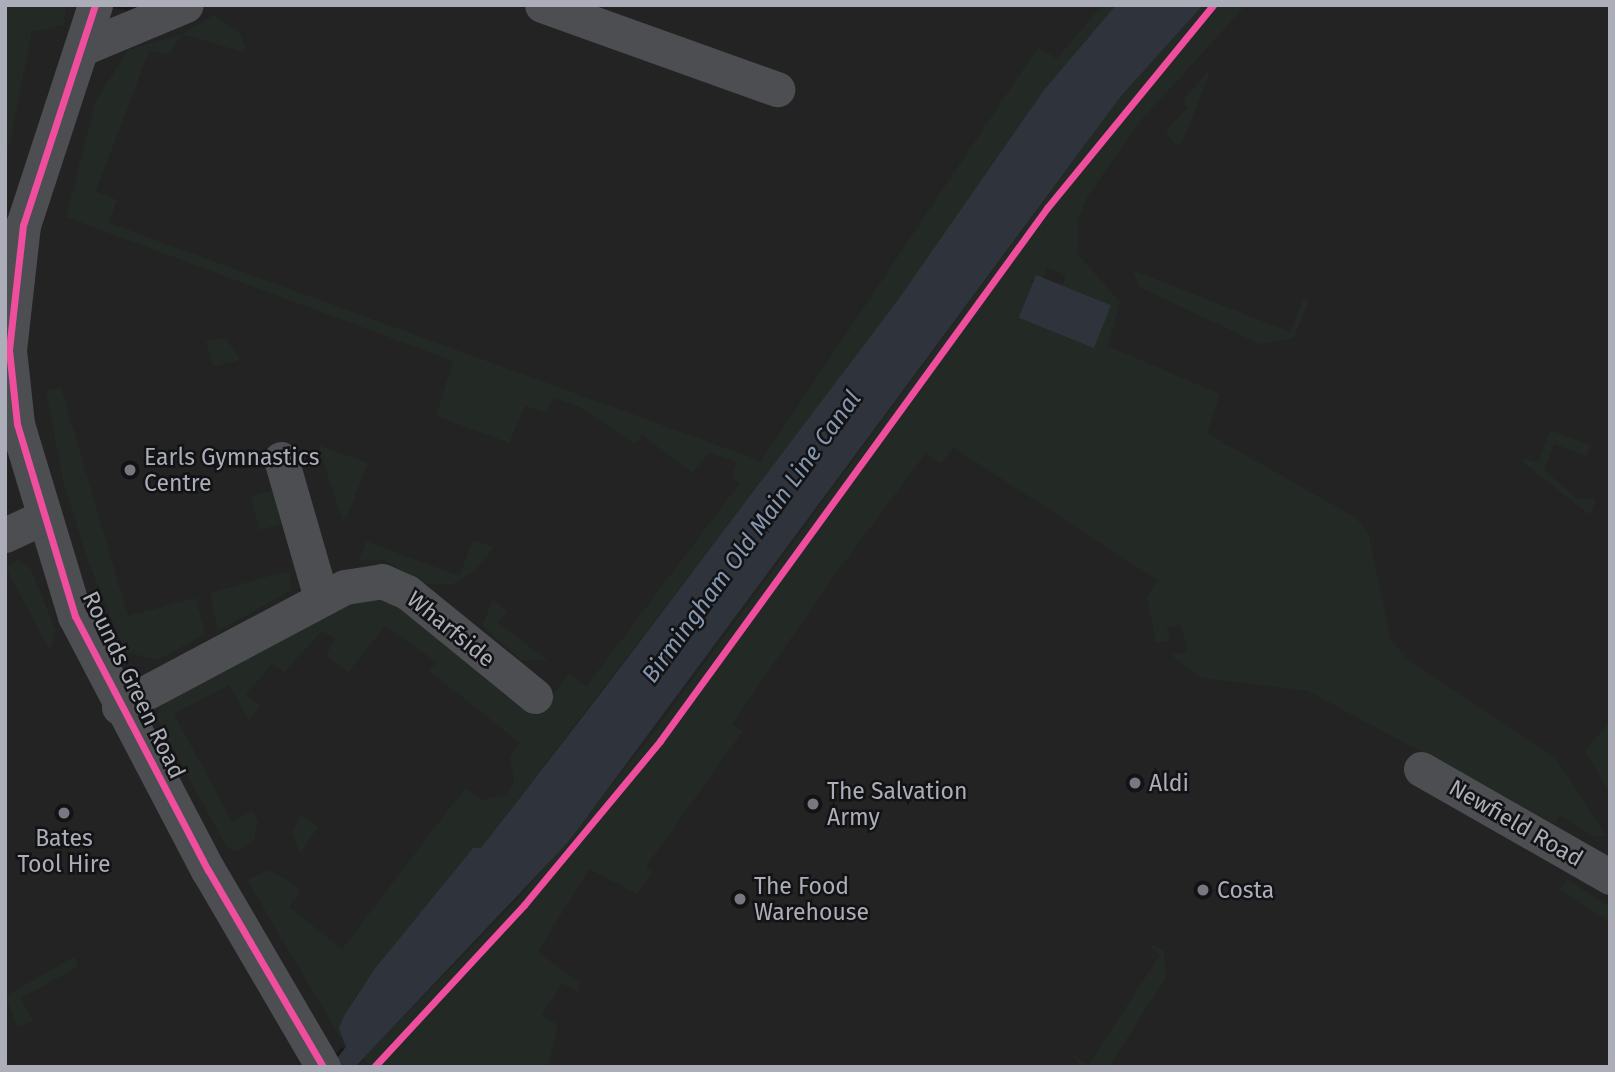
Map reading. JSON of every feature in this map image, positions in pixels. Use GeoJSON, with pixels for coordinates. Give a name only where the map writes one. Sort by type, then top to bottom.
{"type":"FeatureCollection","features":[{"type":"Feature","properties":{"kind":"street","name":"Rounds Green Road"},"geometry":{"type":"LineString","coordinates":[[95,5],[85,47],[23,225],[9,350],[17,424],[41,518],[75,616],[119,707],[323,1067]]}},
{"type":"Feature","properties":{"kind":"street"},"geometry":{"type":"LineString","coordinates":[[542,5],[777,89]]}},
{"type":"Feature","properties":{"kind":"street"},"geometry":{"type":"LineString","coordinates":[[85,47],[107,33],[164,9]]}},
{"type":"Feature","properties":{"kind":"street"},"geometry":{"type":"LineString","coordinates":[[281,459],[321,598]]}},
{"type":"Feature","properties":{"kind":"street"},"geometry":{"type":"LineString","coordinates":[[5,535],[41,518]]}},
{"type":"Feature","properties":{"kind":"street","name":"Wharfside"},"geometry":{"type":"LineString","coordinates":[[119,707],[321,598],[355,584],[393,584],[535,696]]}},
{"type":"Feature","properties":{"kind":"street","name":"Newfield Road"},"geometry":{"type":"LineString","coordinates":[[1421,769],[1610,877]]}},
{"type":"Feature","properties":{"kind":"shaded area"},"geometry":{"type":"Polygon","coordinates":[[[5,5],[95,5],[166,17],[186,5],[1610,5],[1610,1067],[355,1067],[342,1047],[325,1067],[5,1067],[5,5]]]}},
{"type":"Feature","properties":{"kind":"shaded area"},"geometry":{"type":"Polygon","coordinates":[[[5,5],[66,5],[64,25],[32,32],[5,166],[5,5]]]}},
{"type":"Feature","properties":{"kind":"shaded area"},"geometry":{"type":"Polygon","coordinates":[[[1102,5],[1116,5],[1044,90],[898,303],[481,848],[473,848],[373,971],[355,997],[346,1047],[247,880],[268,870],[292,882],[300,892],[289,907],[342,949],[465,788],[481,800],[506,795],[514,782],[510,757],[520,743],[429,671],[436,662],[385,626],[348,673],[326,655],[335,639],[322,631],[284,673],[272,664],[246,694],[260,706],[249,721],[229,685],[174,714],[232,821],[253,811],[258,821],[254,840],[237,852],[227,848],[156,717],[159,710],[173,691],[352,596],[403,601],[536,716],[569,674],[586,687],[739,484],[732,477],[736,462],[709,453],[692,473],[642,435],[635,444],[584,409],[554,398],[546,413],[525,406],[509,443],[436,416],[453,361],[66,217],[95,102],[129,49],[182,34],[169,55],[149,51],[96,191],[117,200],[109,223],[761,461],[1038,47],[1057,59],[1102,5]]]}},
{"type":"Feature","properties":{"kind":"shaded area"},"geometry":{"type":"Polygon","coordinates":[[[1203,5],[1246,5],[1139,123],[1088,196],[1078,221],[1078,254],[1120,302],[1108,346],[1220,394],[1207,433],[1356,518],[1368,532],[1391,640],[1408,660],[1555,757],[1606,836],[1593,836],[1560,815],[1555,824],[1308,691],[1202,678],[1171,655],[1187,651],[1181,625],[1167,627],[1170,641],[1156,643],[1147,597],[1157,580],[953,447],[941,464],[926,453],[835,575],[732,724],[743,731],[646,867],[652,872],[637,894],[589,869],[538,952],[580,983],[578,993],[562,983],[542,1015],[558,1025],[548,1067],[372,1067],[363,1058],[522,895],[646,743],[1121,96],[1203,5]],[[1047,268],[1043,278],[1028,281],[1111,305],[1062,286],[1066,275],[1047,268]]]}},
{"type":"Feature","properties":{"kind":"shaded area"},"geometry":{"type":"Polygon","coordinates":[[[214,15],[238,31],[246,46],[243,52],[182,34],[214,15]]]}},
{"type":"Feature","properties":{"kind":"shaded area"},"geometry":{"type":"Polygon","coordinates":[[[1212,67],[1181,145],[1173,143],[1166,131],[1188,107],[1182,101],[1212,67]]]}},
{"type":"Feature","properties":{"kind":"shaded area"},"geometry":{"type":"Polygon","coordinates":[[[1133,270],[1290,332],[1303,298],[1309,300],[1294,338],[1260,344],[1139,287],[1133,270]]]}},
{"type":"Feature","properties":{"kind":"shaded area"},"geometry":{"type":"Polygon","coordinates":[[[226,338],[240,360],[213,367],[206,341],[226,338]]]}},
{"type":"Feature","properties":{"kind":"shaded area"},"geometry":{"type":"Polygon","coordinates":[[[61,387],[128,616],[196,598],[205,634],[158,660],[125,652],[88,561],[63,481],[46,391],[61,387]]]}},
{"type":"Feature","properties":{"kind":"shaded area"},"geometry":{"type":"Polygon","coordinates":[[[1550,430],[1591,445],[1587,456],[1554,444],[1544,470],[1577,499],[1596,499],[1590,515],[1524,463],[1522,457],[1538,463],[1550,430]]]}},
{"type":"Feature","properties":{"kind":"shaded area"},"geometry":{"type":"Polygon","coordinates":[[[318,445],[368,463],[347,518],[342,520],[318,445]]]}},
{"type":"Feature","properties":{"kind":"shaded area"},"geometry":{"type":"Polygon","coordinates":[[[276,489],[281,524],[260,530],[250,496],[276,489]]]}},
{"type":"Feature","properties":{"kind":"shaded area"},"geometry":{"type":"Polygon","coordinates":[[[473,540],[494,547],[474,572],[451,585],[422,584],[384,560],[359,561],[366,541],[459,576],[473,540]]]}},
{"type":"Feature","properties":{"kind":"shaded area"},"geometry":{"type":"Polygon","coordinates":[[[19,559],[31,569],[56,631],[50,650],[5,567],[19,559]]]}},
{"type":"Feature","properties":{"kind":"shaded area"},"geometry":{"type":"Polygon","coordinates":[[[283,572],[290,574],[290,591],[218,631],[210,593],[283,572]]]}},
{"type":"Feature","properties":{"kind":"shaded area"},"geometry":{"type":"Polygon","coordinates":[[[493,599],[507,611],[499,623],[548,661],[521,660],[482,626],[493,599]]]}},
{"type":"Feature","properties":{"kind":"shaded area"},"geometry":{"type":"Polygon","coordinates":[[[1610,721],[1610,793],[1585,750],[1610,721]]]}},
{"type":"Feature","properties":{"kind":"shaded area"},"geometry":{"type":"Polygon","coordinates":[[[301,814],[318,827],[300,854],[292,833],[301,814]]]}},
{"type":"Feature","properties":{"kind":"shaded area"},"geometry":{"type":"Polygon","coordinates":[[[1567,879],[1610,907],[1610,922],[1560,890],[1567,879]]]}},
{"type":"Feature","properties":{"kind":"shaded area"},"geometry":{"type":"Polygon","coordinates":[[[1146,942],[1164,951],[1166,977],[1109,1067],[1081,1067],[1073,1055],[1088,1065],[1160,955],[1146,942]]]}},
{"type":"Feature","properties":{"kind":"shaded area"},"geometry":{"type":"Polygon","coordinates":[[[74,957],[79,966],[21,998],[33,1021],[17,1027],[5,996],[74,957]]]}},
{"type":"Feature","properties":{"kind":"water","name":"Birmingham Old Main Line Canal"},"geometry":{"type":"Polygon","coordinates":[[[1116,5],[1203,5],[1121,96],[569,841],[355,1067],[330,1067],[346,1047],[339,1028],[344,1016],[373,971],[473,848],[481,848],[598,697],[898,300],[1044,90],[1116,5]]]}},
{"type":"Feature","properties":{"kind":"water"},"geometry":{"type":"Polygon","coordinates":[[[1036,275],[1111,305],[1094,348],[1019,318],[1036,275]]]}},
{"type":"Feature","properties":{"kind":"cycle path"},"geometry":{"type":"LineString","coordinates":[[95,5],[23,225],[9,350],[17,424],[75,616],[208,870],[323,1067]]}},
{"type":"Feature","properties":{"kind":"cycle path"},"geometry":{"type":"LineString","coordinates":[[374,1067],[524,905],[660,741],[1047,208],[1213,5]]}},
{"type":"Feature","properties":{"kind":"place","name":"Earls Gymnastics Centre"},"geometry":{"type":"Point","coordinates":[130,470]}},
{"type":"Feature","properties":{"kind":"place","name":"Aldi"},"geometry":{"type":"Point","coordinates":[1135,783]}},
{"type":"Feature","properties":{"kind":"place","name":"The Salvation Army"},"geometry":{"type":"Point","coordinates":[813,804]}},
{"type":"Feature","properties":{"kind":"place","name":"Bates Tool Hire"},"geometry":{"type":"Point","coordinates":[64,813]}},
{"type":"Feature","properties":{"kind":"place","name":"Costa"},"geometry":{"type":"Point","coordinates":[1203,890]}},
{"type":"Feature","properties":{"kind":"place","name":"The Food Warehouse"},"geometry":{"type":"Point","coordinates":[740,899]}}]}
